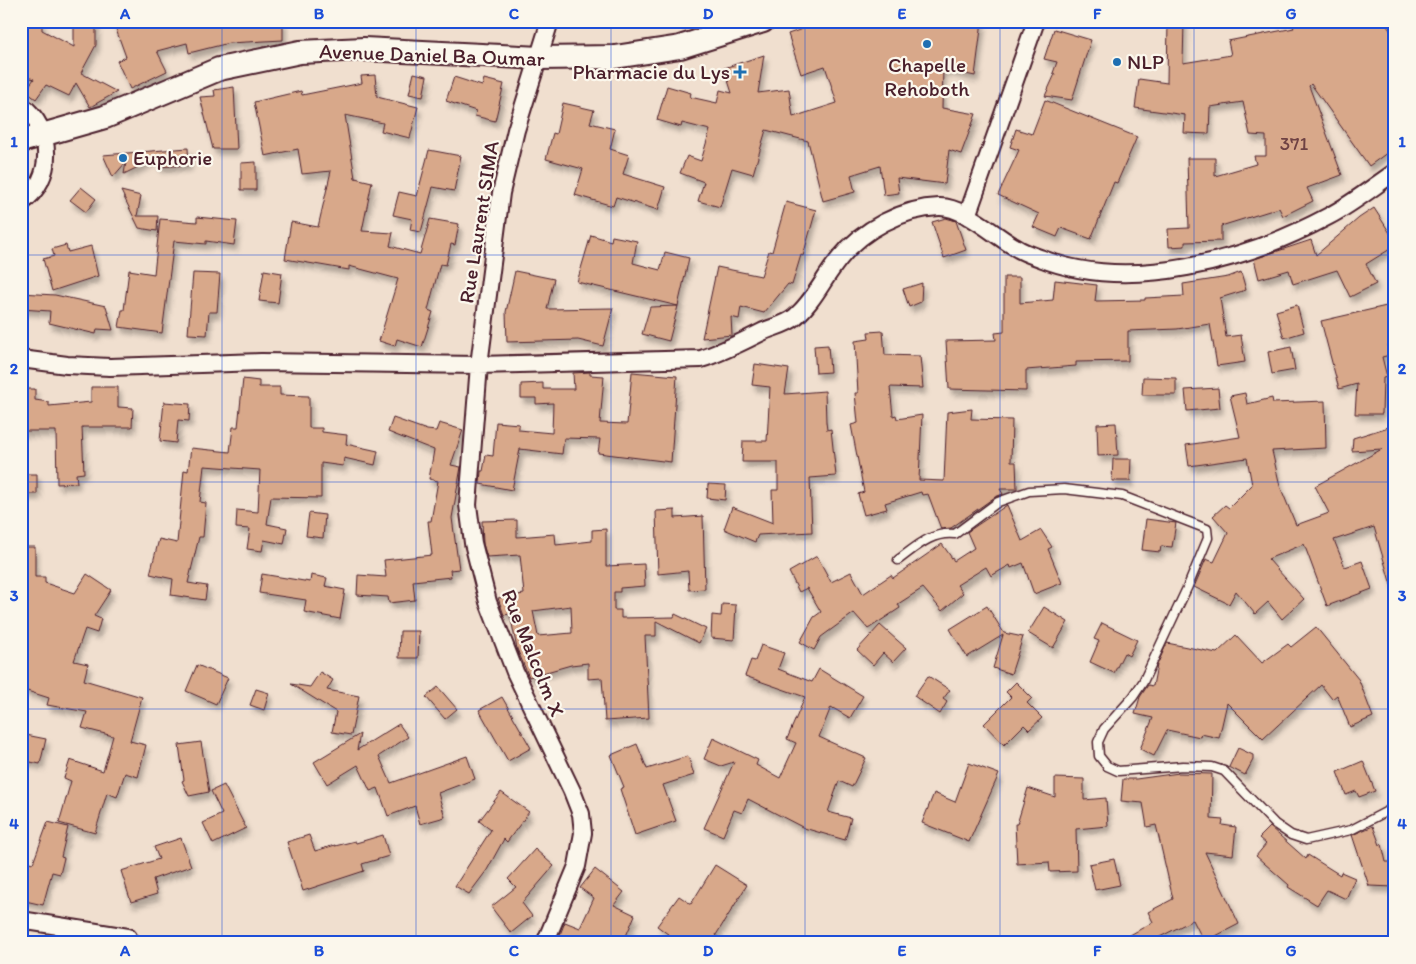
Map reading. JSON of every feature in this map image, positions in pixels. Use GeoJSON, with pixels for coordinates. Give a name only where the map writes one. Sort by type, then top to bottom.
{"type":"FeatureCollection","features":[{"type":"Feature","properties":{"kind":"main road","name":"Avenue Daniel Ba Oumar"},"geometry":{"type":"LineString","coordinates":[[21,141],[105,117],[218,69],[300,52],[364,49],[588,59],[641,55],[720,36],[763,21]]}},
{"type":"Feature","properties":{"kind":"street","name":"Rue Laurent SIMA"},"geometry":{"type":"LineString","coordinates":[[479,365],[501,193],[516,130],[550,21]]}},
{"type":"Feature","properties":{"kind":"street"},"geometry":{"type":"LineString","coordinates":[[967,216],[1036,21]]}},
{"type":"Feature","properties":{"kind":"street"},"geometry":{"type":"LineString","coordinates":[[21,105],[32,113],[44,135],[47,158],[42,180],[29,198],[21,203]]}},
{"type":"Feature","properties":{"kind":"street"},"geometry":{"type":"LineString","coordinates":[[21,358],[67,365],[110,367],[260,362],[479,365],[701,359],[730,349],[763,331],[793,319],[813,298],[840,257],[853,244],[890,218],[939,207],[954,208],[1017,249],[1071,268],[1105,273],[1172,270],[1242,252],[1329,216],[1395,172]]}},
{"type":"Feature","properties":{"kind":"street","name":"Rue Malcolm X"},"geometry":{"type":"LineString","coordinates":[[479,365],[468,505],[473,543],[488,602],[515,672],[572,790],[581,814],[583,833],[577,866],[545,943]]}},
{"type":"Feature","properties":{"kind":"street"},"geometry":{"type":"LineString","coordinates":[[21,920],[128,937]]}},
{"type":"Feature","properties":{"kind":"lane"},"geometry":{"type":"LineString","coordinates":[[898,560],[930,536],[946,532],[955,534],[998,502],[1029,491],[1064,489],[1122,496],[1207,529],[1208,538],[1188,586],[1143,682],[1133,697],[1104,729],[1098,742],[1099,756],[1107,766],[1118,771],[1183,766],[1212,768],[1224,771],[1235,780],[1262,812],[1275,824],[1291,835],[1306,840],[1351,830],[1395,807]]}},
{"type":"Feature","properties":{"kind":"building"},"geometry":{"type":"Polygon","coordinates":[[[21,21],[42,21],[42,30],[74,47],[74,21],[96,21],[96,45],[81,73],[117,92],[90,107],[76,83],[69,96],[46,85],[36,99],[25,91],[34,79],[21,75],[21,21]]]}},
{"type":"Feature","properties":{"kind":"building"},"geometry":{"type":"Polygon","coordinates":[[[113,21],[283,21],[283,40],[229,43],[189,53],[187,43],[157,51],[167,71],[130,89],[117,61],[126,57],[113,21]]]}},
{"type":"Feature","properties":{"kind":"building"},"geometry":{"type":"Polygon","coordinates":[[[825,21],[982,21],[975,76],[943,69],[942,108],[976,114],[961,154],[949,150],[945,184],[897,178],[899,193],[884,195],[880,166],[851,175],[855,192],[823,201],[808,141],[766,130],[753,174],[732,168],[720,207],[698,201],[704,182],[680,173],[687,156],[701,161],[710,130],[682,123],[681,127],[657,120],[667,86],[691,93],[690,97],[717,103],[720,90],[732,93],[724,68],[764,55],[758,93],[789,89],[793,117],[837,103],[825,66],[801,74],[788,34],[825,21]]]}},
{"type":"Feature","properties":{"kind":"building"},"geometry":{"type":"Polygon","coordinates":[[[1168,21],[1184,22],[1183,63],[1231,55],[1228,41],[1294,28],[1290,21],[1384,21],[1395,38],[1395,147],[1369,166],[1311,84],[1309,86],[1342,175],[1307,188],[1313,201],[1283,216],[1279,208],[1221,226],[1221,241],[1185,242],[1185,246],[1169,247],[1168,229],[1189,228],[1187,158],[1215,158],[1215,176],[1256,164],[1254,156],[1266,156],[1266,136],[1250,135],[1243,102],[1210,107],[1209,134],[1184,133],[1185,115],[1135,108],[1139,79],[1167,83],[1168,21]]]}},
{"type":"Feature","properties":{"kind":"building"},"geometry":{"type":"Polygon","coordinates":[[[1054,29],[1091,40],[1072,100],[1045,96],[1055,74],[1053,73],[1057,62],[1044,59],[1054,29]]]}},
{"type":"Feature","properties":{"kind":"building"},"geometry":{"type":"Polygon","coordinates":[[[414,73],[427,76],[423,97],[409,94],[414,73]]]}},
{"type":"Feature","properties":{"kind":"building"},"geometry":{"type":"Polygon","coordinates":[[[375,75],[377,97],[418,107],[410,138],[381,131],[383,123],[345,115],[355,178],[372,182],[362,231],[393,233],[390,246],[420,254],[430,219],[459,224],[455,245],[451,244],[446,265],[440,264],[428,310],[433,312],[422,347],[397,339],[395,346],[379,341],[398,279],[349,266],[349,270],[285,259],[291,222],[318,227],[331,171],[302,174],[298,149],[265,156],[254,102],[301,91],[302,95],[362,83],[361,76],[375,75]]]}},
{"type":"Feature","properties":{"kind":"building"},"geometry":{"type":"Polygon","coordinates":[[[454,77],[482,86],[484,79],[504,84],[495,121],[475,116],[476,111],[446,101],[454,77]]]}},
{"type":"Feature","properties":{"kind":"building"},"geometry":{"type":"Polygon","coordinates":[[[234,87],[237,149],[213,149],[200,97],[215,96],[214,90],[234,87]]]}},
{"type":"Feature","properties":{"kind":"building"},"geometry":{"type":"Polygon","coordinates":[[[1045,100],[1137,137],[1117,183],[1114,182],[1091,239],[1061,228],[1057,237],[1033,227],[1039,214],[998,195],[1019,150],[1010,147],[1016,129],[1032,134],[1045,100]]]}},
{"type":"Feature","properties":{"kind":"building"},"geometry":{"type":"Polygon","coordinates":[[[563,103],[594,110],[590,123],[615,129],[610,149],[629,155],[623,174],[665,187],[658,210],[616,197],[613,206],[575,195],[583,169],[546,159],[553,133],[556,134],[563,103]]]}},
{"type":"Feature","properties":{"kind":"building"},"geometry":{"type":"Polygon","coordinates":[[[188,148],[189,165],[158,167],[158,157],[124,174],[126,162],[113,177],[103,155],[188,148]]]}},
{"type":"Feature","properties":{"kind":"building"},"geometry":{"type":"Polygon","coordinates":[[[429,150],[461,156],[454,191],[433,187],[421,232],[410,230],[412,219],[393,215],[399,192],[417,196],[429,150]]]}},
{"type":"Feature","properties":{"kind":"building"},"geometry":{"type":"Polygon","coordinates":[[[256,162],[256,190],[241,190],[241,163],[256,162]]]}},
{"type":"Feature","properties":{"kind":"building"},"geometry":{"type":"Polygon","coordinates":[[[81,187],[96,199],[86,212],[70,200],[81,187]]]}},
{"type":"Feature","properties":{"kind":"building"},"geometry":{"type":"Polygon","coordinates":[[[121,191],[141,196],[137,216],[158,216],[157,231],[139,228],[121,191]]]}},
{"type":"Feature","properties":{"kind":"building"},"geometry":{"type":"Polygon","coordinates":[[[786,202],[816,210],[803,256],[801,255],[792,285],[788,284],[764,313],[741,307],[739,319],[731,317],[732,335],[702,338],[717,267],[761,276],[769,251],[772,252],[786,202]]]}},
{"type":"Feature","properties":{"kind":"building"},"geometry":{"type":"Polygon","coordinates":[[[1374,208],[1395,241],[1395,246],[1366,264],[1376,284],[1350,297],[1337,270],[1293,284],[1289,270],[1259,279],[1254,259],[1311,240],[1316,255],[1359,218],[1374,208]]]}},
{"type":"Feature","properties":{"kind":"building"},"geometry":{"type":"Polygon","coordinates":[[[197,217],[237,221],[234,245],[206,241],[206,244],[174,241],[162,333],[119,327],[122,310],[124,310],[129,270],[154,274],[160,219],[197,222],[197,217]]]}},
{"type":"Feature","properties":{"kind":"building"},"geometry":{"type":"Polygon","coordinates":[[[946,218],[956,221],[966,250],[944,258],[932,222],[946,218]]]}},
{"type":"Feature","properties":{"kind":"building"},"geometry":{"type":"Polygon","coordinates":[[[591,235],[611,241],[612,236],[637,241],[633,263],[660,270],[665,252],[689,258],[678,306],[577,282],[591,235]]]}},
{"type":"Feature","properties":{"kind":"building"},"geometry":{"type":"Polygon","coordinates":[[[66,245],[68,252],[91,246],[98,276],[52,291],[43,259],[54,256],[52,249],[66,245]]]}},
{"type":"Feature","properties":{"kind":"building"},"geometry":{"type":"Polygon","coordinates":[[[264,270],[282,273],[278,303],[259,301],[264,270]]]}},
{"type":"Feature","properties":{"kind":"building"},"geometry":{"type":"Polygon","coordinates":[[[515,271],[554,279],[547,309],[613,308],[603,346],[578,340],[507,342],[506,312],[515,271]]]}},
{"type":"Feature","properties":{"kind":"building"},"geometry":{"type":"Polygon","coordinates":[[[1241,272],[1246,290],[1220,298],[1226,337],[1241,335],[1245,362],[1217,366],[1210,324],[1177,329],[1128,331],[1128,361],[1076,362],[1076,366],[1026,370],[1026,391],[949,389],[946,341],[996,340],[995,333],[1004,332],[1004,277],[1020,277],[1020,303],[1053,300],[1055,280],[1097,285],[1095,301],[1145,300],[1145,298],[1184,296],[1183,284],[1228,277],[1241,272]]]}},
{"type":"Feature","properties":{"kind":"building"},"geometry":{"type":"Polygon","coordinates":[[[193,273],[220,274],[217,312],[209,312],[207,335],[188,334],[193,273]]]}},
{"type":"Feature","properties":{"kind":"building"},"geometry":{"type":"Polygon","coordinates":[[[922,283],[921,302],[909,307],[903,289],[922,283]]]}},
{"type":"Feature","properties":{"kind":"building"},"geometry":{"type":"Polygon","coordinates":[[[21,293],[55,295],[106,306],[113,330],[97,329],[96,334],[49,323],[50,311],[21,309],[21,293]]]}},
{"type":"Feature","properties":{"kind":"building"},"geometry":{"type":"Polygon","coordinates":[[[1395,304],[1395,341],[1392,341],[1393,345],[1388,345],[1390,355],[1382,357],[1387,377],[1383,378],[1382,414],[1355,414],[1357,384],[1339,389],[1321,321],[1395,304]]]}},
{"type":"Feature","properties":{"kind":"building"},"geometry":{"type":"Polygon","coordinates":[[[1297,305],[1304,332],[1284,338],[1276,311],[1297,305]]]}},
{"type":"Feature","properties":{"kind":"building"},"geometry":{"type":"Polygon","coordinates":[[[678,306],[669,341],[642,334],[650,307],[678,306]]]}},
{"type":"Feature","properties":{"kind":"building"},"geometry":{"type":"Polygon","coordinates":[[[883,331],[885,355],[920,356],[923,388],[890,387],[893,416],[896,415],[897,419],[922,415],[919,480],[944,481],[947,412],[972,409],[971,419],[1012,420],[1011,462],[1016,462],[1017,489],[1000,489],[1003,494],[995,497],[951,528],[941,529],[928,494],[922,495],[921,492],[885,503],[887,509],[864,515],[858,494],[864,492],[851,425],[858,423],[855,393],[858,393],[855,341],[869,339],[868,332],[883,331]]]}},
{"type":"Feature","properties":{"kind":"building"},"geometry":{"type":"Polygon","coordinates":[[[828,345],[830,372],[816,373],[814,346],[828,345]]]}},
{"type":"Feature","properties":{"kind":"building"},"geometry":{"type":"Polygon","coordinates":[[[1291,347],[1295,370],[1272,374],[1268,352],[1291,347]]]}},
{"type":"Feature","properties":{"kind":"building"},"geometry":{"type":"Polygon","coordinates":[[[755,364],[789,369],[785,394],[825,391],[827,430],[831,429],[836,476],[810,478],[812,532],[758,535],[755,542],[724,529],[732,507],[773,523],[772,490],[778,490],[778,462],[742,462],[743,441],[767,441],[770,387],[752,385],[755,364]]]}},
{"type":"Feature","properties":{"kind":"building"},"geometry":{"type":"Polygon","coordinates":[[[590,372],[590,375],[604,376],[600,423],[627,424],[632,372],[677,376],[671,462],[598,453],[600,439],[564,438],[562,454],[520,449],[512,490],[480,484],[481,471],[483,471],[486,455],[493,456],[496,422],[519,424],[519,430],[552,433],[553,403],[536,404],[536,398],[521,398],[521,384],[543,383],[543,389],[574,389],[573,373],[590,372]]]}},
{"type":"Feature","properties":{"kind":"building"},"geometry":{"type":"Polygon","coordinates":[[[1143,377],[1176,378],[1176,395],[1142,395],[1143,377]]]}},
{"type":"Feature","properties":{"kind":"building"},"geometry":{"type":"Polygon","coordinates":[[[243,379],[259,381],[259,387],[280,387],[280,395],[309,396],[309,428],[322,428],[322,432],[347,435],[346,444],[378,451],[375,465],[344,458],[343,466],[321,463],[321,498],[271,497],[267,524],[287,528],[284,544],[264,540],[262,551],[247,549],[250,529],[236,528],[237,510],[258,512],[260,470],[204,466],[200,502],[206,503],[203,537],[199,537],[188,583],[207,586],[205,600],[171,595],[173,579],[150,574],[159,539],[177,543],[184,470],[188,471],[191,448],[230,452],[233,427],[238,427],[243,379]]]}},
{"type":"Feature","properties":{"kind":"building"},"geometry":{"type":"Polygon","coordinates":[[[91,387],[118,387],[118,407],[133,408],[132,427],[82,427],[84,473],[76,474],[77,483],[57,484],[56,431],[21,431],[21,389],[35,389],[35,400],[49,402],[49,406],[91,402],[91,387]]]}},
{"type":"Feature","properties":{"kind":"building"},"geometry":{"type":"Polygon","coordinates":[[[1218,388],[1220,408],[1187,411],[1185,390],[1218,388]]]}},
{"type":"Feature","properties":{"kind":"building"},"geometry":{"type":"Polygon","coordinates":[[[1245,393],[1247,404],[1272,398],[1273,403],[1325,401],[1326,448],[1272,451],[1280,486],[1296,525],[1329,513],[1315,486],[1382,449],[1352,451],[1353,438],[1395,425],[1395,584],[1391,585],[1374,527],[1334,540],[1345,567],[1362,561],[1372,589],[1327,606],[1304,544],[1268,559],[1304,599],[1282,619],[1268,602],[1255,614],[1236,591],[1229,604],[1194,587],[1206,559],[1214,562],[1228,533],[1213,516],[1225,505],[1229,508],[1252,485],[1247,458],[1189,466],[1186,445],[1240,437],[1230,396],[1245,393]]]}},
{"type":"Feature","properties":{"kind":"building"},"geometry":{"type":"Polygon","coordinates":[[[164,402],[190,404],[189,421],[178,420],[176,443],[160,441],[164,402]]]}},
{"type":"Feature","properties":{"kind":"building"},"geometry":{"type":"Polygon","coordinates":[[[393,418],[427,430],[436,431],[439,423],[463,430],[451,465],[461,467],[452,518],[459,569],[450,570],[451,577],[413,581],[415,600],[389,603],[388,597],[357,595],[358,575],[386,577],[384,560],[432,555],[428,521],[431,521],[438,481],[429,479],[434,450],[388,432],[393,418]]]}},
{"type":"Feature","properties":{"kind":"building"},"geometry":{"type":"Polygon","coordinates":[[[1116,423],[1118,455],[1098,456],[1097,424],[1116,423]]]}},
{"type":"Feature","properties":{"kind":"building"},"geometry":{"type":"Polygon","coordinates":[[[1113,459],[1131,459],[1130,481],[1112,481],[1113,459]]]}},
{"type":"Feature","properties":{"kind":"building"},"geometry":{"type":"Polygon","coordinates":[[[21,474],[37,474],[37,494],[21,494],[21,474]]]}},
{"type":"Feature","properties":{"kind":"building"},"geometry":{"type":"Polygon","coordinates":[[[708,484],[726,485],[725,500],[707,498],[708,484]]]}},
{"type":"Feature","properties":{"kind":"building"},"geometry":{"type":"Polygon","coordinates":[[[1007,505],[1022,541],[1041,530],[1052,547],[1048,549],[1062,583],[1034,594],[1023,563],[1011,568],[1010,565],[991,576],[986,567],[957,585],[963,593],[942,611],[923,588],[898,604],[900,608],[868,629],[854,613],[821,637],[814,650],[800,642],[814,617],[821,612],[807,588],[799,592],[789,572],[817,556],[831,582],[851,572],[863,594],[891,575],[893,578],[942,544],[954,561],[974,548],[967,532],[1007,505]]]}},
{"type":"Feature","properties":{"kind":"building"},"geometry":{"type":"Polygon","coordinates":[[[675,510],[675,518],[703,516],[705,589],[689,590],[688,571],[658,574],[656,511],[675,510]]]}},
{"type":"Feature","properties":{"kind":"building"},"geometry":{"type":"Polygon","coordinates":[[[309,513],[325,515],[323,538],[306,536],[309,513]]]}},
{"type":"Feature","properties":{"kind":"building"},"geometry":{"type":"Polygon","coordinates":[[[1146,519],[1176,523],[1172,547],[1161,546],[1160,552],[1142,550],[1146,519]]]}},
{"type":"Feature","properties":{"kind":"building"},"geometry":{"type":"Polygon","coordinates":[[[517,520],[517,537],[555,534],[556,545],[592,541],[592,530],[606,529],[606,566],[644,564],[645,586],[620,588],[620,592],[614,592],[614,610],[621,610],[621,618],[674,617],[675,614],[706,629],[699,643],[656,621],[656,636],[645,636],[649,718],[605,721],[602,678],[588,679],[588,663],[571,665],[529,677],[517,649],[510,614],[504,615],[498,598],[524,594],[520,555],[487,557],[483,544],[482,521],[517,520]],[[571,606],[533,611],[538,636],[572,633],[571,606]]]}},
{"type":"Feature","properties":{"kind":"building"},"geometry":{"type":"Polygon","coordinates":[[[21,547],[35,547],[35,577],[45,577],[45,583],[75,593],[87,574],[111,590],[94,616],[101,619],[97,633],[85,629],[74,661],[88,664],[84,680],[142,697],[130,741],[146,745],[138,777],[125,773],[117,797],[107,793],[95,833],[59,823],[71,781],[64,778],[70,760],[103,771],[113,736],[82,728],[87,712],[47,705],[49,698],[21,689],[21,547]]]}},
{"type":"Feature","properties":{"kind":"building"},"geometry":{"type":"Polygon","coordinates":[[[262,574],[310,582],[311,575],[327,578],[325,586],[345,590],[340,619],[304,612],[306,600],[259,593],[262,574]]]}},
{"type":"Feature","properties":{"kind":"building"},"geometry":{"type":"Polygon","coordinates":[[[722,604],[736,605],[734,640],[711,638],[712,615],[721,616],[722,604]]]}},
{"type":"Feature","properties":{"kind":"building"},"geometry":{"type":"Polygon","coordinates":[[[987,606],[1004,633],[1023,637],[1011,674],[993,668],[1003,635],[967,657],[950,629],[987,606]]]}},
{"type":"Feature","properties":{"kind":"building"},"geometry":{"type":"Polygon","coordinates":[[[1044,607],[1068,622],[1053,648],[1028,633],[1044,607]]]}},
{"type":"Feature","properties":{"kind":"building"},"geometry":{"type":"Polygon","coordinates":[[[1102,623],[1137,640],[1129,656],[1124,653],[1114,673],[1090,662],[1099,641],[1094,639],[1102,623]]]}},
{"type":"Feature","properties":{"kind":"building"},"geometry":{"type":"Polygon","coordinates":[[[880,625],[906,648],[893,662],[883,653],[873,665],[857,650],[880,625]]]}},
{"type":"Feature","properties":{"kind":"building"},"geometry":{"type":"Polygon","coordinates":[[[1316,627],[1359,680],[1373,717],[1350,727],[1337,695],[1332,699],[1321,685],[1263,739],[1227,703],[1219,738],[1201,734],[1200,737],[1167,730],[1154,756],[1140,749],[1153,718],[1135,714],[1140,697],[1148,685],[1153,686],[1157,665],[1167,643],[1217,653],[1236,635],[1262,663],[1288,644],[1291,647],[1316,627]]]}},
{"type":"Feature","properties":{"kind":"building"},"geometry":{"type":"Polygon","coordinates":[[[400,631],[419,631],[418,658],[399,658],[400,631]]]}},
{"type":"Feature","properties":{"kind":"building"},"geometry":{"type":"Polygon","coordinates":[[[761,645],[784,653],[778,669],[812,682],[819,669],[863,696],[850,718],[831,707],[819,737],[866,758],[852,787],[839,781],[828,812],[851,818],[845,840],[804,828],[748,799],[742,813],[734,810],[723,836],[704,828],[734,762],[721,766],[704,759],[713,738],[758,760],[756,765],[780,778],[796,743],[787,739],[805,697],[745,676],[751,660],[755,661],[761,645]]]}},
{"type":"Feature","properties":{"kind":"building"},"geometry":{"type":"Polygon","coordinates":[[[197,665],[228,678],[216,704],[186,691],[197,665]]]}},
{"type":"Feature","properties":{"kind":"building"},"geometry":{"type":"Polygon","coordinates":[[[320,672],[333,680],[327,690],[359,696],[351,735],[332,732],[336,712],[291,684],[310,687],[320,672]]]}},
{"type":"Feature","properties":{"kind":"building"},"geometry":{"type":"Polygon","coordinates":[[[928,676],[950,690],[943,699],[947,702],[940,714],[914,696],[928,676]]]}},
{"type":"Feature","properties":{"kind":"building"},"geometry":{"type":"Polygon","coordinates":[[[1016,682],[1032,698],[1027,703],[1042,718],[1029,730],[1024,725],[1004,745],[984,724],[1011,697],[1006,692],[1016,682]]]}},
{"type":"Feature","properties":{"kind":"building"},"geometry":{"type":"Polygon","coordinates":[[[438,687],[457,709],[445,719],[426,697],[438,687]]]}},
{"type":"Feature","properties":{"kind":"building"},"geometry":{"type":"Polygon","coordinates":[[[256,689],[269,693],[264,710],[250,705],[256,689]]]}},
{"type":"Feature","properties":{"kind":"building"},"geometry":{"type":"Polygon","coordinates":[[[502,697],[531,748],[508,761],[479,710],[502,697]]]}},
{"type":"Feature","properties":{"kind":"building"},"geometry":{"type":"Polygon","coordinates":[[[399,724],[408,737],[379,756],[391,783],[467,756],[475,779],[438,793],[445,817],[420,824],[415,806],[388,816],[378,788],[370,791],[358,765],[327,784],[314,762],[360,734],[357,750],[399,724]]]}},
{"type":"Feature","properties":{"kind":"building"},"geometry":{"type":"Polygon","coordinates":[[[21,734],[46,739],[40,764],[21,760],[21,734]]]}},
{"type":"Feature","properties":{"kind":"building"},"geometry":{"type":"Polygon","coordinates":[[[201,742],[209,792],[189,796],[182,781],[184,780],[179,745],[201,742]]]}},
{"type":"Feature","properties":{"kind":"building"},"geometry":{"type":"Polygon","coordinates":[[[637,744],[647,769],[688,756],[694,775],[663,785],[676,821],[635,835],[620,789],[624,787],[611,755],[637,744]]]}},
{"type":"Feature","properties":{"kind":"building"},"geometry":{"type":"Polygon","coordinates":[[[1238,748],[1253,755],[1253,760],[1245,775],[1229,767],[1238,748]]]}},
{"type":"Feature","properties":{"kind":"building"},"geometry":{"type":"Polygon","coordinates":[[[1363,761],[1375,791],[1359,797],[1356,791],[1346,795],[1337,772],[1363,761]]]}},
{"type":"Feature","properties":{"kind":"building"},"geometry":{"type":"Polygon","coordinates":[[[969,763],[999,774],[969,842],[922,823],[934,793],[955,802],[969,763]]]}},
{"type":"Feature","properties":{"kind":"building"},"geometry":{"type":"Polygon","coordinates":[[[1179,773],[1212,774],[1211,819],[1223,820],[1222,825],[1236,827],[1233,855],[1205,852],[1239,924],[1204,942],[1193,920],[1148,943],[1116,943],[1153,922],[1148,912],[1173,899],[1156,825],[1147,827],[1143,803],[1121,801],[1123,779],[1179,773]]]}},
{"type":"Feature","properties":{"kind":"building"},"geometry":{"type":"Polygon","coordinates":[[[1055,778],[1084,779],[1084,800],[1106,798],[1108,826],[1076,829],[1077,871],[1050,872],[1049,862],[1017,864],[1015,824],[1017,824],[1028,788],[1055,797],[1055,778]]]}},
{"type":"Feature","properties":{"kind":"building"},"geometry":{"type":"Polygon","coordinates":[[[224,785],[246,828],[213,844],[203,823],[222,814],[211,791],[224,785]]]}},
{"type":"Feature","properties":{"kind":"building"},"geometry":{"type":"Polygon","coordinates":[[[501,792],[529,812],[507,842],[504,839],[487,870],[469,894],[455,886],[491,830],[479,821],[501,792]]]}},
{"type":"Feature","properties":{"kind":"building"},"geometry":{"type":"Polygon","coordinates":[[[48,822],[68,827],[61,857],[64,858],[60,874],[52,872],[43,905],[21,900],[21,860],[33,863],[48,822]]]}},
{"type":"Feature","properties":{"kind":"building"},"geometry":{"type":"Polygon","coordinates":[[[1373,826],[1380,845],[1382,844],[1386,862],[1395,862],[1395,887],[1369,886],[1352,835],[1373,826]]]}},
{"type":"Feature","properties":{"kind":"building"},"geometry":{"type":"Polygon","coordinates":[[[1270,827],[1306,859],[1308,855],[1340,875],[1341,872],[1355,878],[1346,899],[1327,890],[1317,905],[1288,887],[1289,885],[1256,856],[1266,844],[1259,838],[1270,827]]]}},
{"type":"Feature","properties":{"kind":"building"},"geometry":{"type":"Polygon","coordinates":[[[309,835],[315,851],[355,841],[356,843],[383,835],[389,856],[362,864],[364,871],[303,891],[287,842],[309,835]]]}},
{"type":"Feature","properties":{"kind":"building"},"geometry":{"type":"Polygon","coordinates":[[[181,838],[191,866],[153,879],[157,894],[131,902],[121,871],[159,859],[154,847],[181,838]]]}},
{"type":"Feature","properties":{"kind":"building"},"geometry":{"type":"Polygon","coordinates":[[[535,849],[554,866],[522,903],[532,916],[511,933],[491,907],[516,887],[508,879],[535,849]]]}},
{"type":"Feature","properties":{"kind":"building"},"geometry":{"type":"Polygon","coordinates":[[[1114,859],[1120,885],[1095,890],[1089,864],[1114,859]]]}},
{"type":"Feature","properties":{"kind":"building"},"geometry":{"type":"Polygon","coordinates":[[[715,865],[747,885],[716,935],[723,943],[680,943],[657,926],[679,896],[691,904],[715,865]]]}},
{"type":"Feature","properties":{"kind":"building"},"geometry":{"type":"Polygon","coordinates":[[[595,869],[624,892],[614,905],[635,915],[623,943],[612,938],[611,943],[565,943],[566,940],[559,937],[565,922],[580,928],[594,898],[580,888],[595,869]]]}},
{"type":"Feature","properties":{"kind":"place","name":"Chapelle Rehoboth"},"geometry":{"type":"Point","coordinates":[927,44]}},
{"type":"Feature","properties":{"kind":"place","name":"NLP"},"geometry":{"type":"Point","coordinates":[1117,62]}},
{"type":"Feature","properties":{"kind":"place","name":"Pharmacie du Lys"},"geometry":{"type":"Point","coordinates":[740,72]}},
{"type":"Feature","properties":{"kind":"place","name":"Euphorie"},"geometry":{"type":"Point","coordinates":[123,158]}}]}
